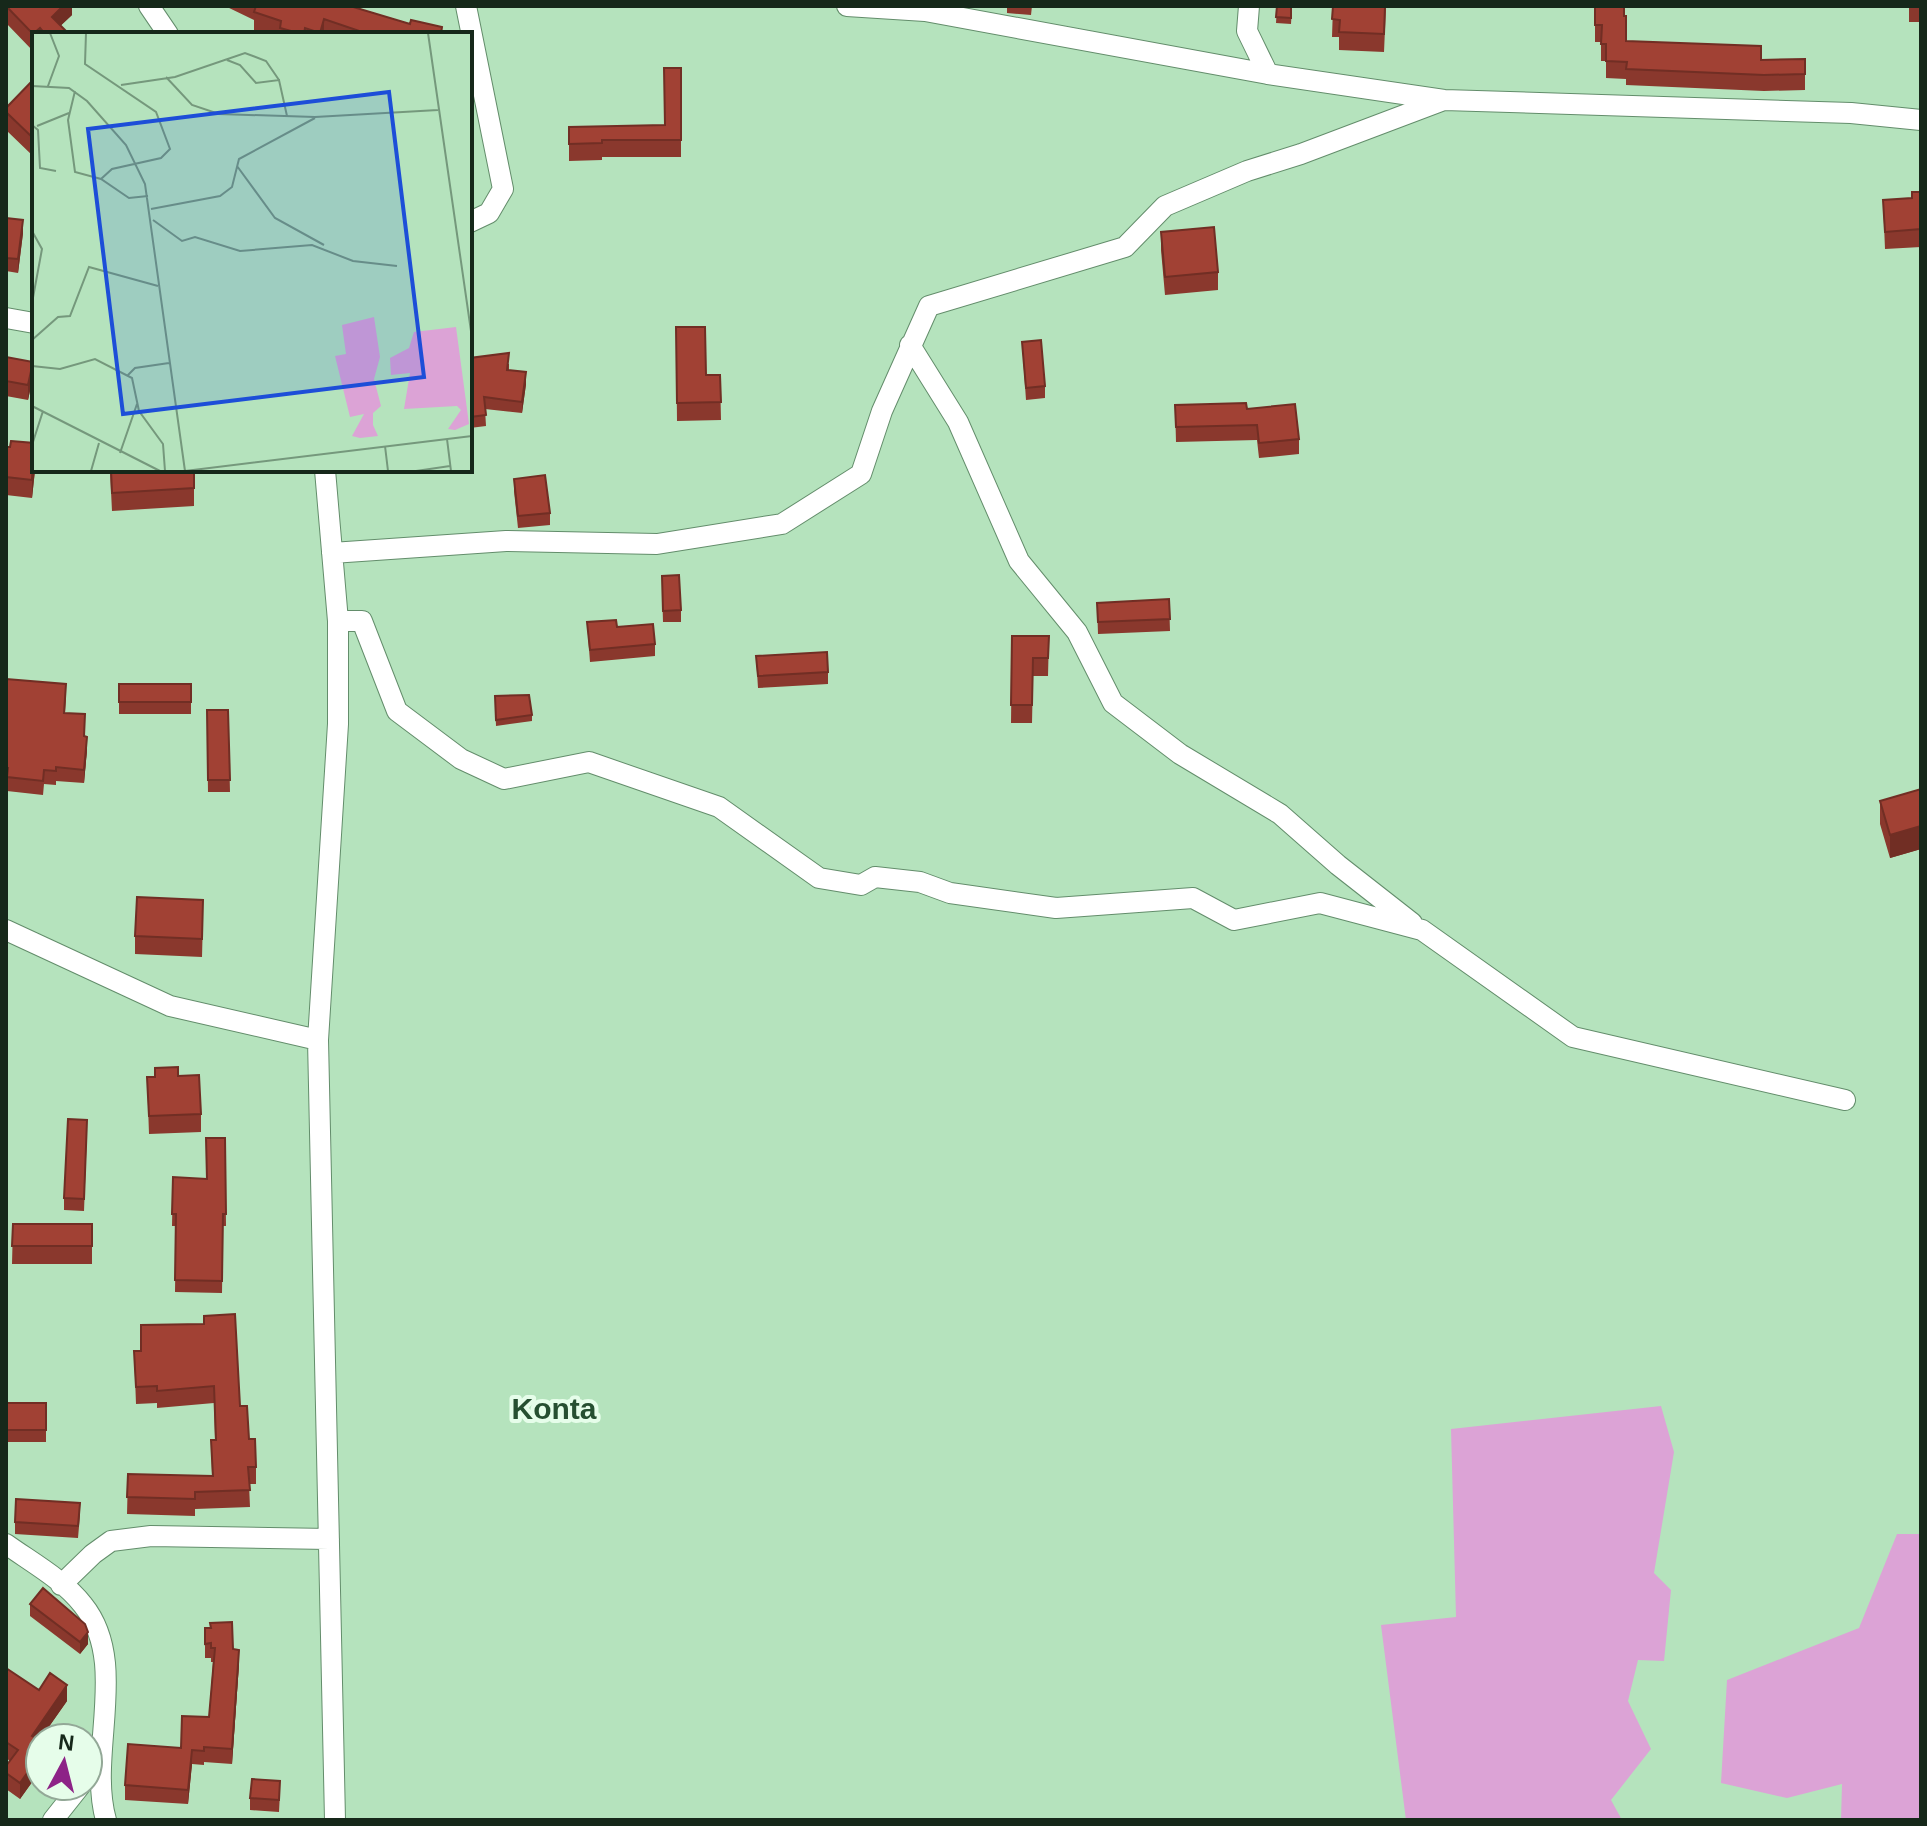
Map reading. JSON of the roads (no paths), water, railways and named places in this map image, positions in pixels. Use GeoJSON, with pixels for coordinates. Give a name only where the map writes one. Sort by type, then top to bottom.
{"type":"FeatureCollection","features":[{"type":"Feature","properties":{"kind":"street"},"geometry":{"type":"LineString","coordinates":[[149,6],[167,32]]}},
{"type":"Feature","properties":{"kind":"street"},"geometry":{"type":"LineString","coordinates":[[466,6],[471,32]]}},
{"type":"Feature","properties":{"kind":"street"},"geometry":{"type":"LineString","coordinates":[[847,6],[925,11],[1268,74],[1444,100],[1851,113],[1921,120]]}},
{"type":"Feature","properties":{"kind":"street"},"geometry":{"type":"LineString","coordinates":[[1249,6],[1247,31],[1268,74]]}},
{"type":"Feature","properties":{"kind":"street"},"geometry":{"type":"LineString","coordinates":[[472,36],[503,189],[489,213],[472,221]]}},
{"type":"Feature","properties":{"kind":"street"},"geometry":{"type":"LineString","coordinates":[[332,553],[506,541],[657,544],[782,524],[861,474],[910,345],[929,306],[1125,247],[1165,206],[1247,171],[1444,100]]}},
{"type":"Feature","properties":{"kind":"street"},"geometry":{"type":"LineString","coordinates":[[6,318],[32,323]]}},
{"type":"Feature","properties":{"kind":"street"},"geometry":{"type":"LineString","coordinates":[[910,345],[958,422],[1019,561],[1077,632],[1113,703],[1180,754],[1280,814],[1338,865],[1422,930],[1573,1037],[1845,1100]]}},
{"type":"Feature","properties":{"kind":"street"},"geometry":{"type":"LineString","coordinates":[[325,472],[338,621],[338,724],[318,1040],[335,1820]]}},
{"type":"Feature","properties":{"kind":"street"},"geometry":{"type":"LineString","coordinates":[[338,621],[362,621],[397,711],[461,759],[504,779],[589,762],[719,807],[819,878],[861,885],[875,877],[920,882],[950,894],[1056,908],[1193,898],[1234,920],[1320,903],[1422,930]]}},
{"type":"Feature","properties":{"kind":"street"},"geometry":{"type":"LineString","coordinates":[[6,930],[170,1006],[318,1040]]}},
{"type":"Feature","properties":{"kind":"street"},"geometry":{"type":"LineString","coordinates":[[61,1585],[111,1541],[151,1536],[329,1539]]}},
{"type":"Feature","properties":{"kind":"street"},"geometry":{"type":"LineString","coordinates":[[6,1544],[82,1603],[97,1625],[103,1651],[106,1706],[103,1722]]}},
{"type":"Feature","properties":{"kind":"street"},"geometry":{"type":"LineString","coordinates":[[53,1820],[67,1802]]}},
{"type":"Feature","properties":{"kind":"district","name":"Konta"},"geometry":{"type":"Point","coordinates":[554,1408]}}]}
